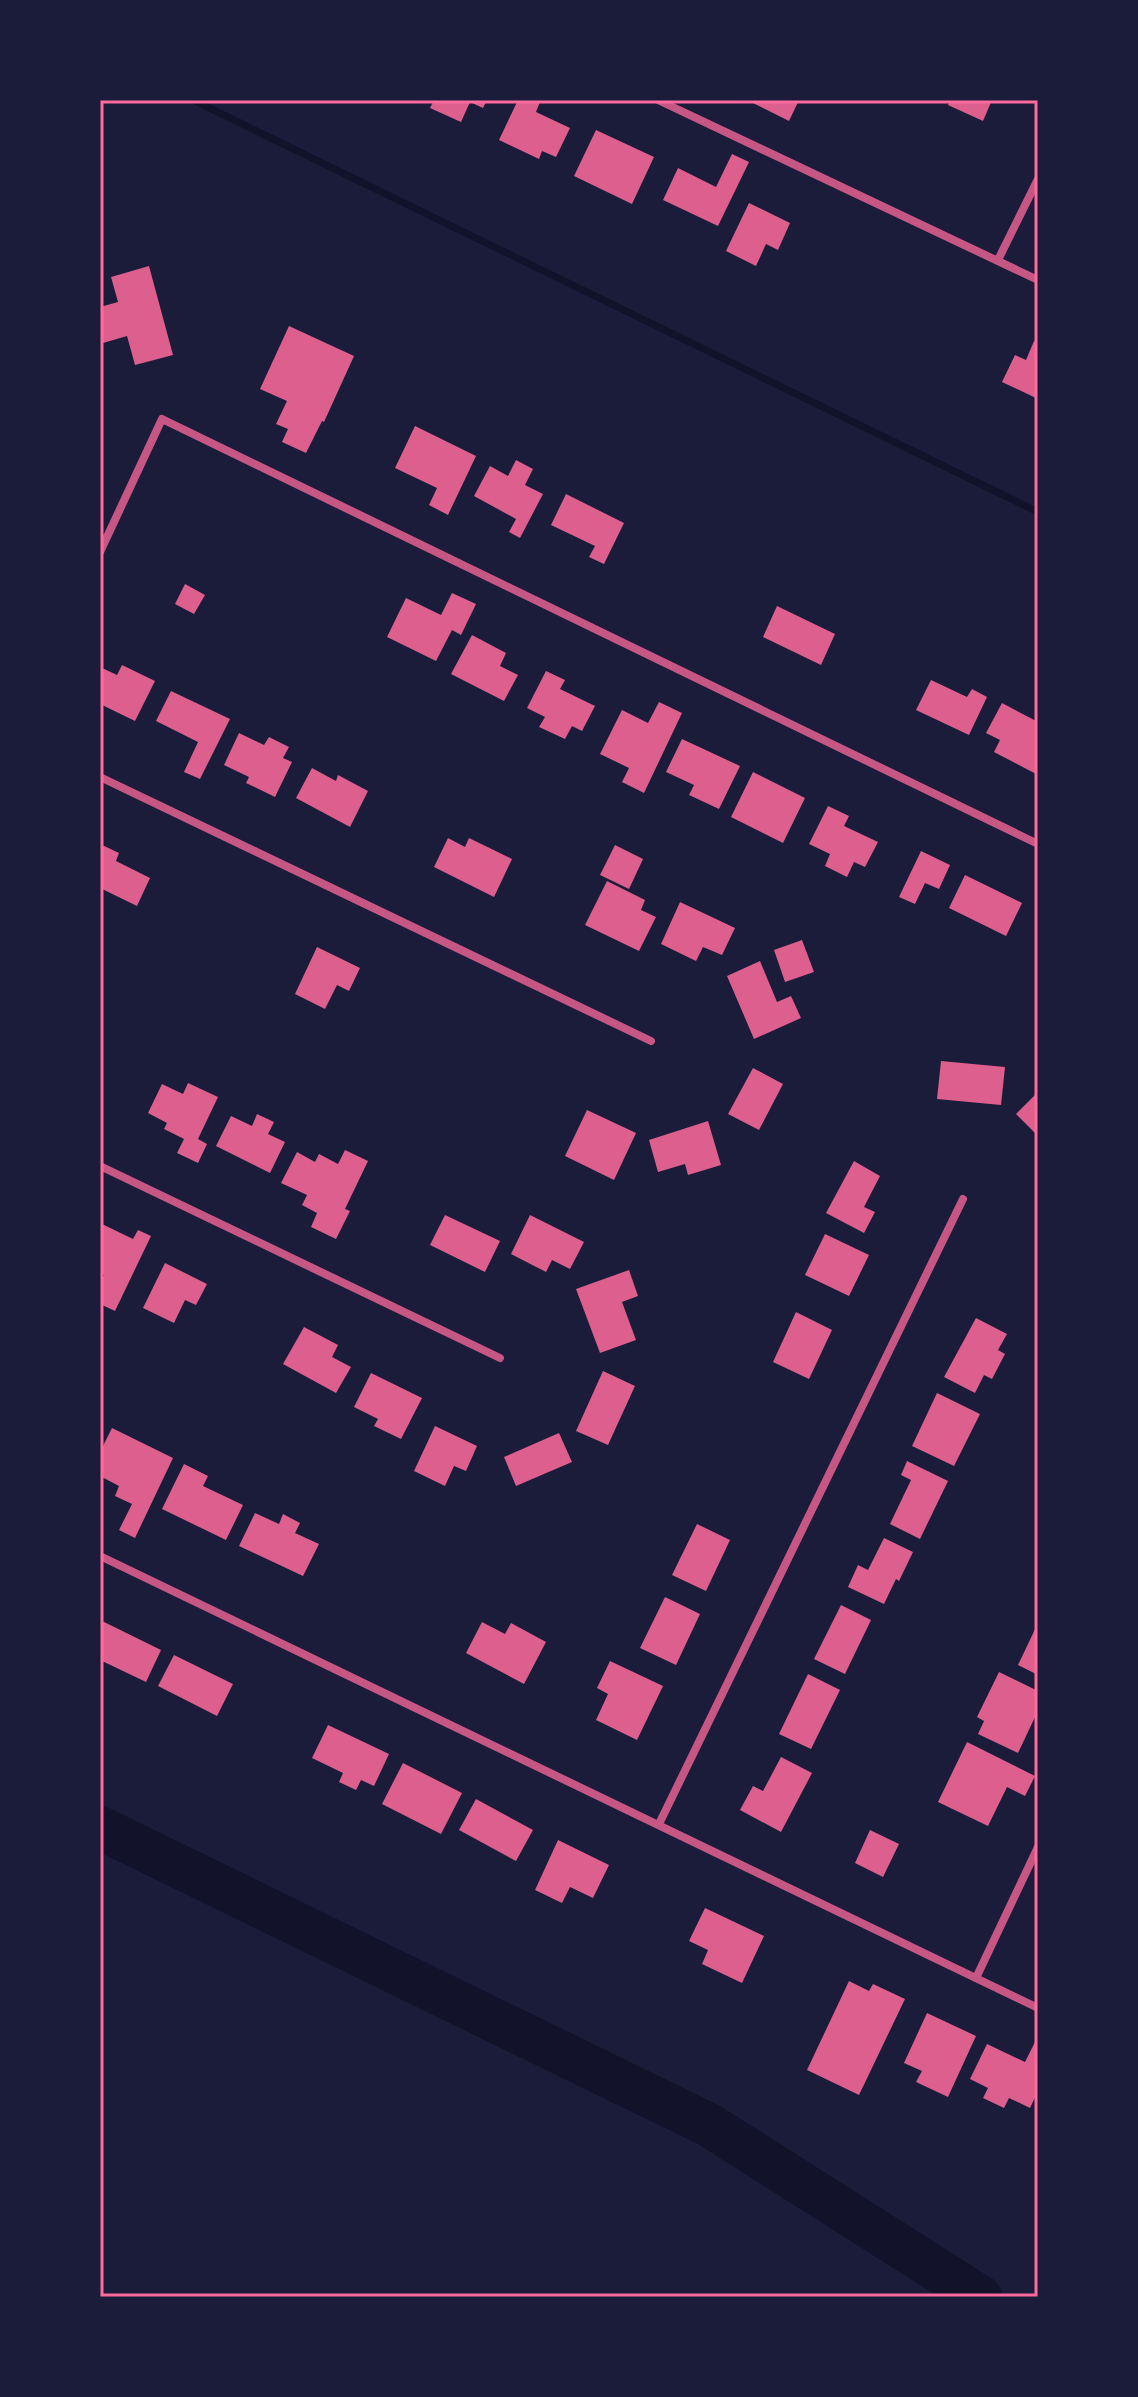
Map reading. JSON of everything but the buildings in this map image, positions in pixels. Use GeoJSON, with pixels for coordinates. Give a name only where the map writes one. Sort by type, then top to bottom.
{"type":"FeatureCollection","features":[{"type":"Feature","properties":{"kind":"street"},"geometry":{"type":"LineString","coordinates":[[658,100],[672,103],[1038,280]]}},
{"type":"Feature","properties":{"kind":"street"},"geometry":{"type":"LineString","coordinates":[[998,260],[1038,179]]}},
{"type":"Feature","properties":{"kind":"street"},"geometry":{"type":"LineString","coordinates":[[100,552],[162,419],[1038,844]]}},
{"type":"Feature","properties":{"kind":"street"},"geometry":{"type":"LineString","coordinates":[[100,777],[651,1041]]}},
{"type":"Feature","properties":{"kind":"street"},"geometry":{"type":"LineString","coordinates":[[100,1166],[500,1358]]}},
{"type":"Feature","properties":{"kind":"street"},"geometry":{"type":"LineString","coordinates":[[659,1824],[963,1199]]}},
{"type":"Feature","properties":{"kind":"street"},"geometry":{"type":"LineString","coordinates":[[100,1556],[1038,2008]]}},
{"type":"Feature","properties":{"kind":"street"},"geometry":{"type":"LineString","coordinates":[[976,1978],[1038,1847]]}},
{"type":"Feature","properties":{"kind":"waterway"},"geometry":{"type":"LineString","coordinates":[[193,100],[1038,512]]}},
{"type":"Feature","properties":{"kind":"waterway"},"geometry":{"type":"LineString","coordinates":[[100,1828],[709,2125],[980,2297]]}}]}
